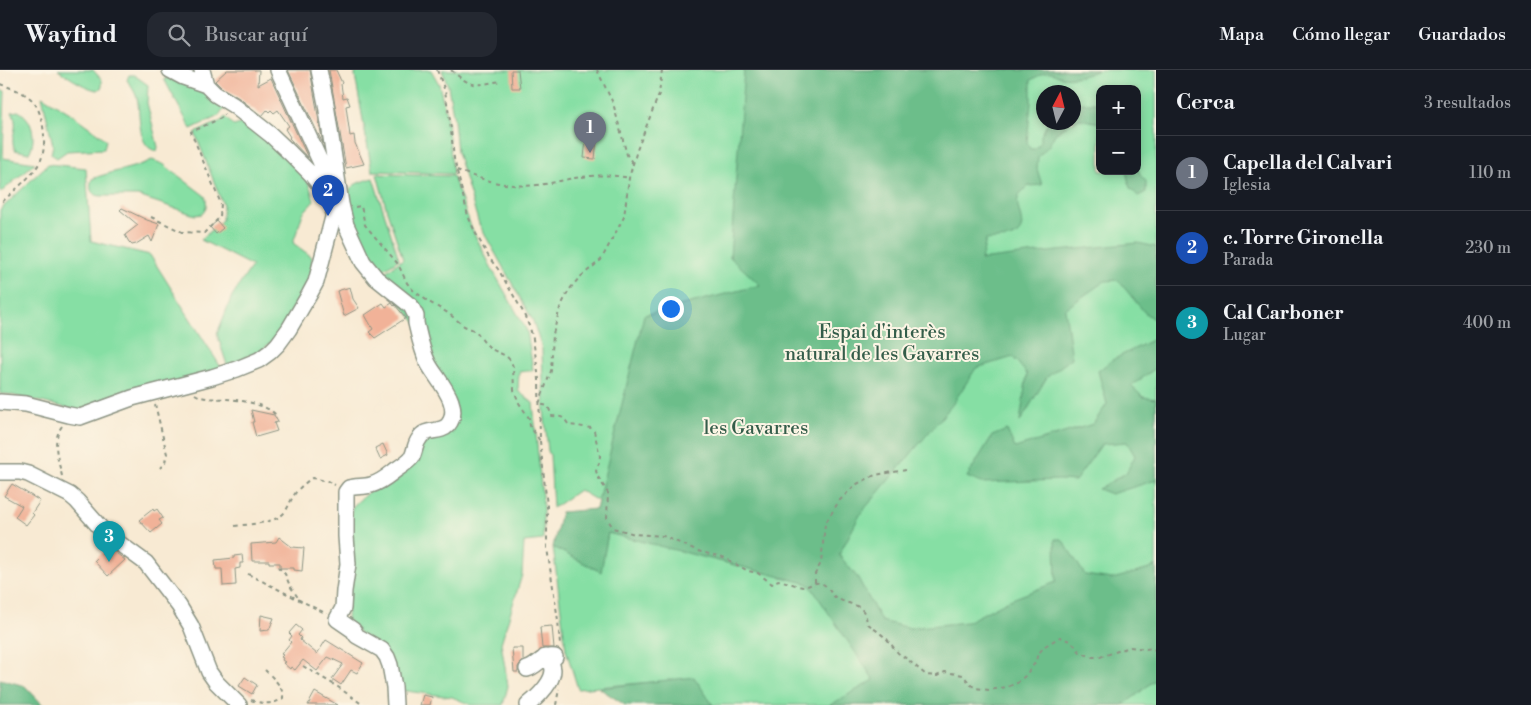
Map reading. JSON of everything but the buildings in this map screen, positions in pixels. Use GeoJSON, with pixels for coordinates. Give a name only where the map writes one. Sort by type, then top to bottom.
{"type":"FeatureCollection","features":[{"type":"Feature","properties":{"kind":"street"},"geometry":{"type":"LineString","coordinates":[[170,70],[183,77],[204,77],[215,94],[233,105],[290,152],[340,207]]}},
{"type":"Feature","properties":{"kind":"street"},"geometry":{"type":"LineString","coordinates":[[278,70],[320,161],[324,176],[340,207],[363,262],[376,278],[408,303],[414,313],[425,355],[431,369],[449,396],[452,412],[448,426],[440,431],[422,434],[410,459],[389,476],[374,484],[354,486],[347,490],[346,536],[349,556],[343,608],[337,619],[357,636],[382,650],[387,657],[394,687],[395,705]]}},
{"type":"Feature","properties":{"kind":"street"},"geometry":{"type":"LineString","coordinates":[[0,402],[26,404],[80,417],[152,392],[185,385],[254,362],[264,357],[278,344],[316,282],[340,207],[326,104],[319,70]]}},
{"type":"Feature","properties":{"kind":"street"},"geometry":{"type":"LineString","coordinates":[[0,472],[20,472],[40,479],[62,491],[77,501],[105,533],[151,567],[191,626],[209,672],[216,682],[244,702]]}},
{"type":"Feature","properties":{"kind":"street"},"geometry":{"type":"LineString","coordinates":[[527,669],[545,657],[561,659]]}},
{"type":"Feature","properties":{"kind":"street"},"geometry":{"type":"LineString","coordinates":[[528,705],[544,691],[551,677],[552,664],[545,657]]}},
{"type":"Feature","properties":{"kind":"path"},"geometry":{"type":"LineString","coordinates":[[437,70],[445,91],[453,153],[464,202],[476,234],[522,310],[530,328],[535,349],[539,379],[540,441],[547,506],[546,548],[558,620],[561,659]]}},
{"type":"Feature","properties":{"kind":"path"},"geometry":{"type":"LineString","coordinates":[[451,70],[464,82],[471,85],[501,81]]}},
{"type":"Feature","properties":{"kind":"path"},"geometry":{"type":"LineString","coordinates":[[597,70],[613,102],[627,155],[633,164]]}},
{"type":"Feature","properties":{"kind":"path"},"geometry":{"type":"LineString","coordinates":[[539,404],[552,370],[552,334],[560,308],[569,290],[579,278],[601,260],[624,217],[629,178],[636,150],[659,94],[662,70]]}},
{"type":"Feature","properties":{"kind":"path"},"geometry":{"type":"LineString","coordinates":[[0,84],[25,94],[33,101],[38,111],[44,136],[39,163],[0,204]]}},
{"type":"Feature","properties":{"kind":"path"},"geometry":{"type":"LineString","coordinates":[[151,217],[182,232],[204,233],[220,217],[221,204],[191,132],[221,118],[233,105]]}},
{"type":"Feature","properties":{"kind":"path"},"geometry":{"type":"LineString","coordinates":[[457,170],[474,177],[518,185],[536,185],[577,177],[615,175],[629,178]]}},
{"type":"Feature","properties":{"kind":"path"},"geometry":{"type":"LineString","coordinates":[[340,207],[361,206],[365,225],[398,264],[407,283],[414,291],[464,326],[476,331],[491,349],[506,356],[513,367],[514,390],[519,403],[530,418],[530,426],[540,441]]}},
{"type":"Feature","properties":{"kind":"path"},"geometry":{"type":"LineString","coordinates":[[185,385],[198,397],[229,399],[259,405],[276,414]]}},
{"type":"Feature","properties":{"kind":"path"},"geometry":{"type":"LineString","coordinates":[[152,392],[167,454],[165,462],[160,468]]}},
{"type":"Feature","properties":{"kind":"path"},"geometry":{"type":"LineString","coordinates":[[539,404],[548,406],[552,416],[562,416],[569,425],[592,428],[594,431],[600,456],[600,463],[596,471],[608,493],[607,518],[613,528],[635,534],[663,536],[701,552],[723,557],[748,571],[758,573],[772,584],[778,580],[791,582],[802,587],[820,582],[828,587],[838,599],[860,607],[866,616],[867,623],[886,638],[898,653],[926,675],[937,676],[945,672],[963,675],[976,688],[989,690],[1007,687],[1017,683],[1025,676],[1035,664],[1038,654],[1045,646],[1060,637],[1072,642],[1080,652],[1092,657],[1100,657],[1130,647],[1152,648],[1156,650]]}},
{"type":"Feature","properties":{"kind":"path"},"geometry":{"type":"LineString","coordinates":[[62,491],[64,483],[58,460],[56,440],[69,415]]}},
{"type":"Feature","properties":{"kind":"path"},"geometry":{"type":"LineString","coordinates":[[815,583],[815,574],[821,563],[825,524],[839,501],[855,485],[875,475],[906,470]]}},
{"type":"Feature","properties":{"kind":"path"},"geometry":{"type":"LineString","coordinates":[[235,526],[271,520],[282,515],[288,508],[293,495],[303,484],[312,478],[328,481],[347,490]]}},
{"type":"Feature","properties":{"kind":"path"},"geometry":{"type":"LineString","coordinates":[[278,566],[301,601]]}},
{"type":"Feature","properties":{"kind":"path"},"geometry":{"type":"LineString","coordinates":[[248,574],[337,619]]}},
{"type":"Feature","properties":{"kind":"path"},"geometry":{"type":"LineString","coordinates":[[303,666],[363,705]]}},
{"type":"Feature","properties":{"kind":"path"},"geometry":{"type":"LineString","coordinates":[[244,702],[272,704],[279,702],[283,698],[283,691],[265,670]]}},
{"type":"Feature","properties":{"kind":"path"},"geometry":{"type":"LineString","coordinates":[[556,705],[560,684]]}},
{"type":"Feature","properties":{"kind":"green space"},"geometry":{"type":"Polygon","coordinates":[[[58,70],[93,70],[102,80],[102,87],[98,90],[88,87],[58,70]]]}},
{"type":"Feature","properties":{"kind":"green space"},"geometry":{"type":"Polygon","coordinates":[[[356,70],[431,70],[439,84],[446,113],[453,174],[372,171],[355,75],[356,70]]]}},
{"type":"Feature","properties":{"kind":"green space","name":"Espai d'interès natural de les Gavarres"},"geometry":{"type":"Polygon","coordinates":[[[442,70],[1156,70],[1156,705],[656,705],[661,681],[578,689],[566,650],[553,547],[600,571],[608,533],[655,544],[613,510],[579,490],[553,508],[550,455],[544,410],[542,349],[533,321],[479,224],[457,152],[448,86],[442,70]]]}},
{"type":"Feature","properties":{"kind":"green space","name":"les Gavarres"},"geometry":{"type":"Polygon","coordinates":[[[744,70],[1098,70],[1085,75],[1070,77],[1045,73],[1031,80],[1027,142],[1030,149],[1035,149],[1041,142],[1041,135],[1044,130],[1060,130],[1055,134],[1049,145],[1038,157],[1037,169],[1042,185],[1029,186],[1020,194],[1018,206],[1022,224],[1021,230],[1009,238],[986,240],[981,260],[1138,243],[1156,247],[1156,321],[1145,313],[1118,280],[1105,281],[1065,309],[1072,358],[1047,377],[1020,422],[1027,374],[1013,357],[976,368],[952,405],[861,513],[839,555],[858,578],[881,621],[910,628],[967,622],[1007,601],[1056,582],[1055,539],[1062,539],[1085,575],[1112,579],[1150,569],[1156,565],[1156,679],[1122,705],[830,705],[874,680],[809,584],[608,533],[601,572],[553,547],[561,512],[596,509],[644,315],[760,285],[730,257],[744,70]]]}},
{"type":"Feature","properties":{"kind":"green space"},"geometry":{"type":"Polygon","coordinates":[[[129,75],[134,75],[148,85],[147,103],[158,147],[157,151],[150,148],[142,137],[137,98],[127,80],[129,75]]]}},
{"type":"Feature","properties":{"kind":"green space"},"geometry":{"type":"Polygon","coordinates":[[[174,76],[226,106],[219,116],[191,129],[164,79],[174,76]]]}},
{"type":"Feature","properties":{"kind":"green space"},"geometry":{"type":"Polygon","coordinates":[[[0,90],[5,91],[3,158],[35,163],[0,193],[0,90]]]}},
{"type":"Feature","properties":{"kind":"green space"},"geometry":{"type":"Polygon","coordinates":[[[42,96],[70,113],[104,138],[106,140],[104,149],[67,151],[57,158],[51,154],[53,145],[42,96]]]}},
{"type":"Feature","properties":{"kind":"green space"},"geometry":{"type":"Polygon","coordinates":[[[1081,103],[1096,103],[1096,122],[1081,119],[1081,103]]]}},
{"type":"Feature","properties":{"kind":"green space"},"geometry":{"type":"Polygon","coordinates":[[[18,111],[27,119],[32,130],[33,142],[29,153],[15,150],[13,145],[15,123],[12,112],[18,111]]]}},
{"type":"Feature","properties":{"kind":"green space"},"geometry":{"type":"Polygon","coordinates":[[[225,117],[234,126],[245,122],[289,158],[308,180],[314,201],[303,213],[293,243],[312,257],[311,277],[276,338],[262,350],[227,365],[217,334],[232,296],[252,266],[201,240],[222,220],[223,205],[195,133],[221,121],[225,117]]]}},
{"type":"Feature","properties":{"kind":"green space"},"geometry":{"type":"Polygon","coordinates":[[[152,160],[163,164],[205,196],[206,206],[202,214],[195,215],[138,196],[101,196],[93,193],[91,190],[92,179],[152,160]]]}},
{"type":"Feature","properties":{"kind":"green space"},"geometry":{"type":"Polygon","coordinates":[[[48,164],[86,168],[91,241],[150,255],[222,369],[80,411],[0,394],[0,210],[48,164]]]}},
{"type":"Feature","properties":{"kind":"green space"},"geometry":{"type":"Polygon","coordinates":[[[377,174],[453,176],[471,227],[527,331],[533,370],[519,372],[518,391],[533,403],[543,507],[543,540],[524,542],[522,575],[501,643],[508,686],[503,705],[471,705],[452,697],[398,690],[395,669],[347,620],[352,507],[420,444],[454,422],[418,326],[380,276],[403,259],[377,174]]]}},
{"type":"Feature","properties":{"kind":"green space"},"geometry":{"type":"Polygon","coordinates":[[[1127,175],[1141,175],[1146,181],[1146,192],[1138,196],[1130,188],[1127,175]]]}},
{"type":"Feature","properties":{"kind":"green space"},"geometry":{"type":"Polygon","coordinates":[[[373,178],[399,259],[377,274],[359,248],[352,226],[348,199],[352,187],[359,182],[373,178]]]}},
{"type":"Feature","properties":{"kind":"green space"},"geometry":{"type":"Polygon","coordinates":[[[1156,338],[1156,368],[1131,386],[1143,397],[1156,399],[1156,480],[1111,494],[1098,489],[1126,473],[1135,456],[1127,442],[1102,444],[1075,481],[981,483],[967,477],[992,436],[1007,430],[1015,448],[1093,424],[1107,404],[1098,371],[1112,360],[1156,338]]]}},
{"type":"Feature","properties":{"kind":"green space"},"geometry":{"type":"Polygon","coordinates":[[[694,677],[713,705],[625,705],[599,688],[694,677]]]}},
{"type":"Feature","properties":{"kind":"green space"},"geometry":{"type":"Polygon","coordinates":[[[0,679],[25,686],[43,705],[0,705],[0,679]]]}},
{"type":"Feature","properties":{"kind":"place","name":"Capella del Calvari"},"geometry":{"type":"Point","coordinates":[590,153]}},
{"type":"Feature","properties":{"kind":"place","name":"c. Torre Gironella"},"geometry":{"type":"Point","coordinates":[328,216]}},
{"type":"Feature","properties":{"kind":"place","name":"Cal Carboner"},"geometry":{"type":"Point","coordinates":[109,562]}}]}
